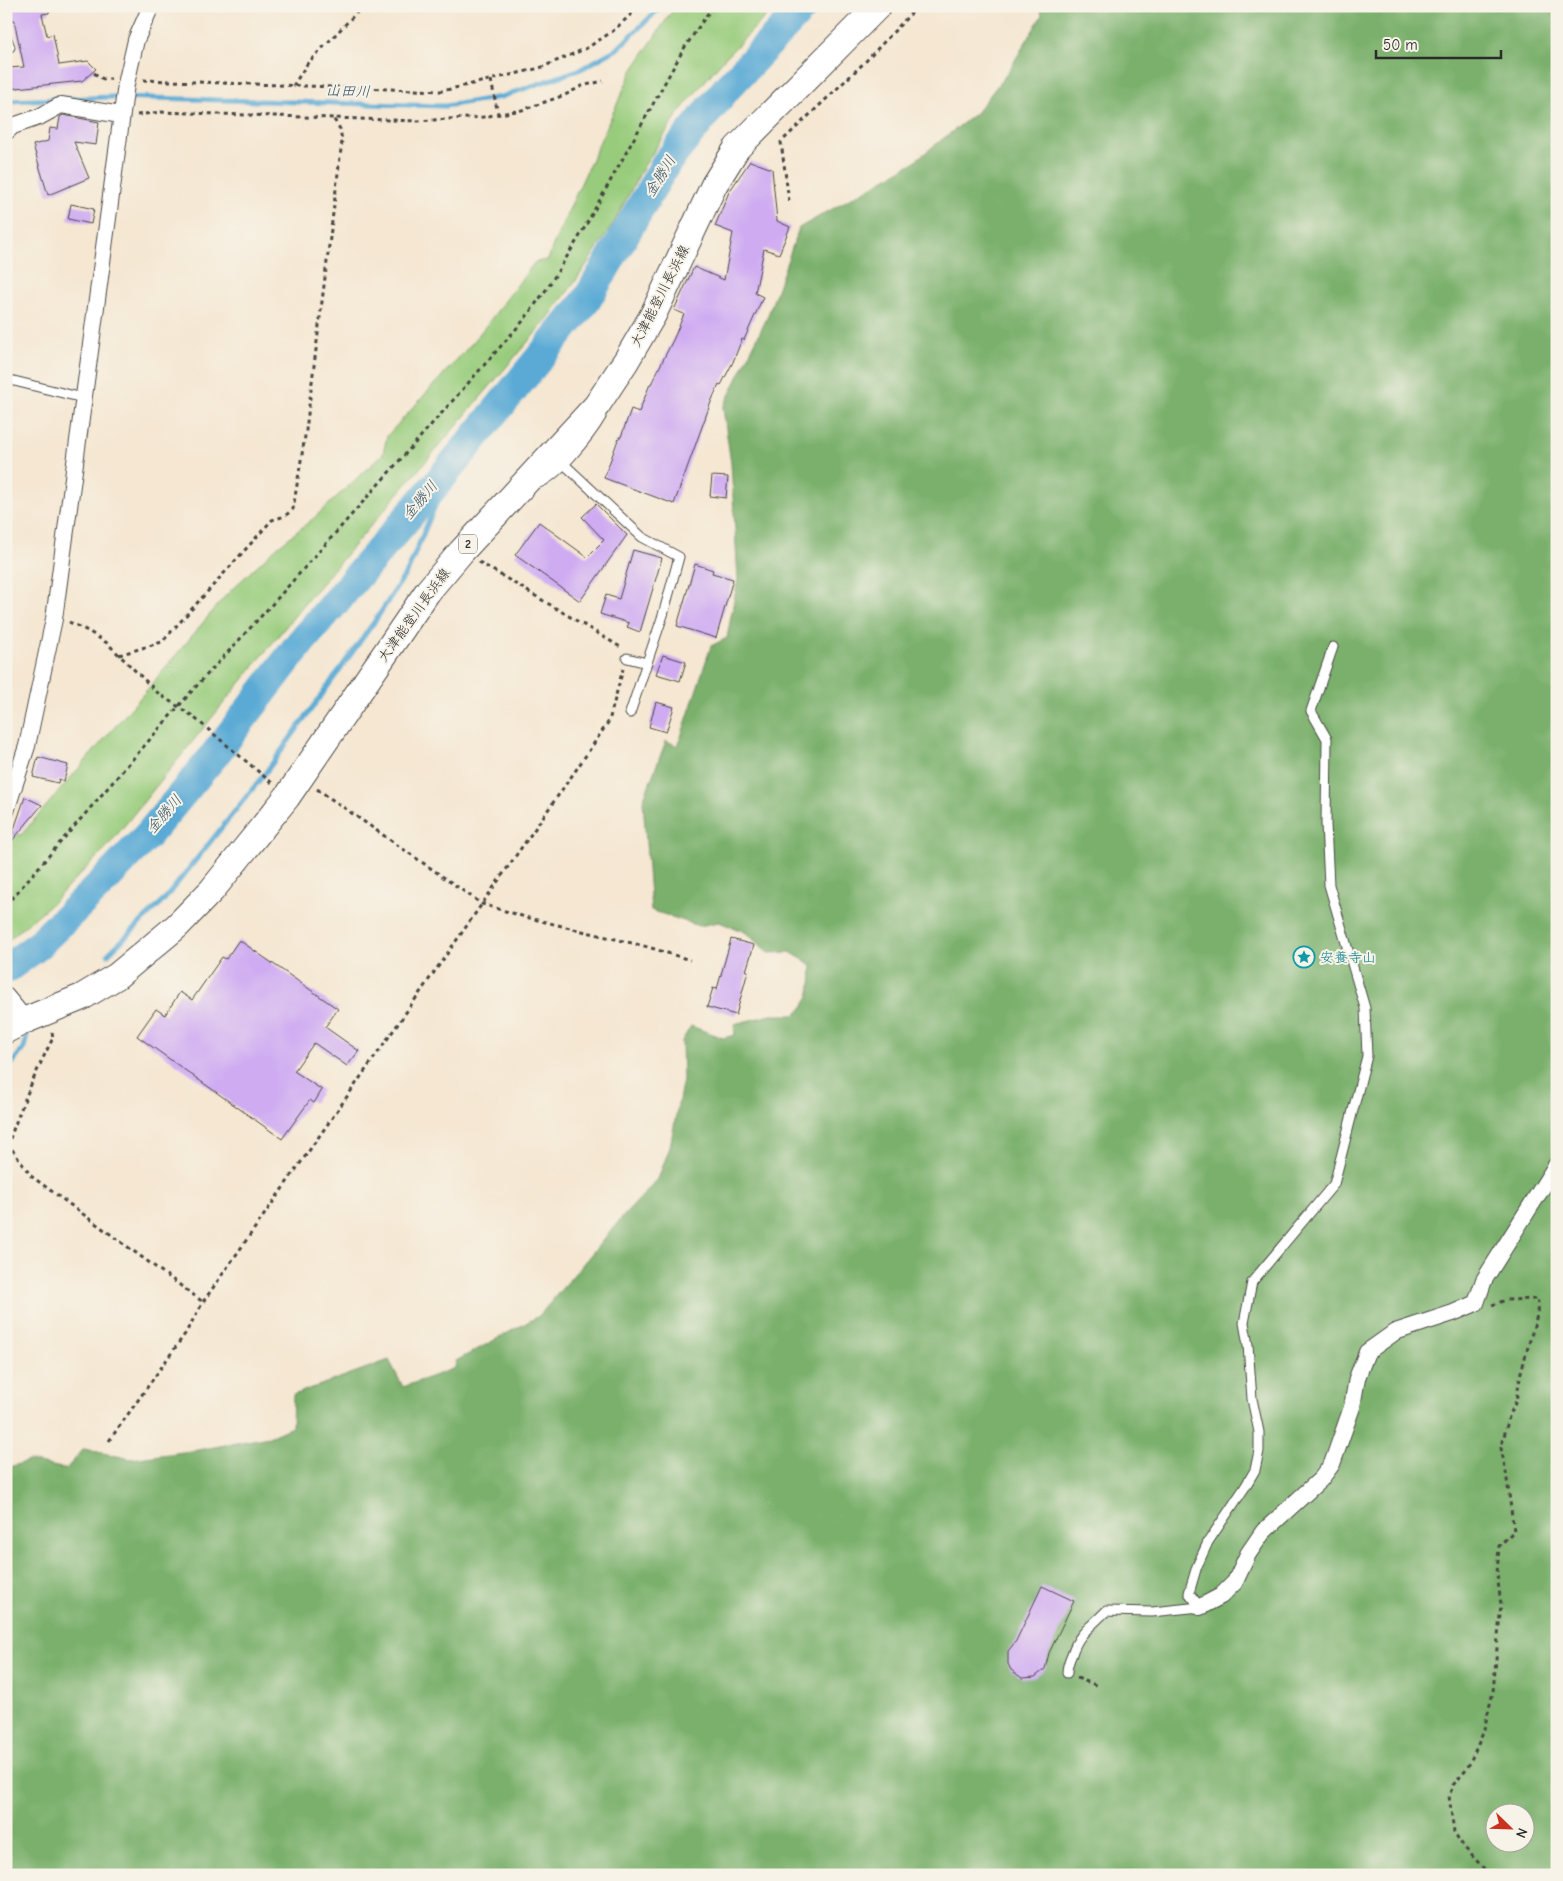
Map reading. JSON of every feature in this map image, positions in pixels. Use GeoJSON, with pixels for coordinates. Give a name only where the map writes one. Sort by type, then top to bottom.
{"type":"FeatureCollection","features":[{"type":"Feature","properties":{"kind":"main road","name":"大津能登川長浜線"},"geometry":{"type":"LineString","coordinates":[[17,1020],[50,1010],[82,997],[117,976],[178,926],[212,890],[301,778],[428,591],[461,552],[597,405],[653,315],[714,185],[737,148],[878,6]]}},
{"type":"Feature","properties":{"kind":"street"},"geometry":{"type":"LineString","coordinates":[[7,806],[26,746],[55,615],[126,82],[136,40],[150,6]]}},
{"type":"Feature","properties":{"kind":"street"},"geometry":{"type":"LineString","coordinates":[[6,132],[13,126],[39,117],[60,105],[122,111]]}},
{"type":"Feature","properties":{"kind":"street"},"geometry":{"type":"LineString","coordinates":[[6,996],[17,1020]]}},
{"type":"Feature","properties":{"kind":"street"},"geometry":{"type":"LineString","coordinates":[[1200,1607],[1221,1596],[1235,1582],[1248,1554],[1263,1532],[1321,1479],[1332,1464],[1352,1407],[1357,1378],[1367,1352],[1395,1332],[1476,1303],[1484,1280],[1557,1164]]}},
{"type":"Feature","properties":{"kind":"lane"},"geometry":{"type":"LineString","coordinates":[[6,37],[10,47]]}},
{"type":"Feature","properties":{"kind":"lane"},"geometry":{"type":"LineString","coordinates":[[6,379],[83,398]]}},
{"type":"Feature","properties":{"kind":"lane"},"geometry":{"type":"LineString","coordinates":[[522,486],[541,484],[564,464],[592,431],[607,408],[613,381]]}},
{"type":"Feature","properties":{"kind":"lane"},"geometry":{"type":"LineString","coordinates":[[564,464],[642,537],[679,557],[663,615],[630,713]]}},
{"type":"Feature","properties":{"kind":"lane"},"geometry":{"type":"LineString","coordinates":[[1200,1607],[1189,1593],[1197,1566],[1208,1542],[1255,1470],[1259,1451],[1259,1432],[1252,1399],[1248,1345],[1244,1323],[1252,1282],[1334,1184],[1367,1056],[1365,1008],[1329,885],[1326,824],[1327,739],[1311,711],[1333,647]]}},
{"type":"Feature","properties":{"kind":"lane"},"geometry":{"type":"LineString","coordinates":[[627,658],[647,663]]}},
{"type":"Feature","properties":{"kind":"lane"},"geometry":{"type":"LineString","coordinates":[[1067,1673],[1066,1666],[1076,1642],[1085,1629],[1106,1611],[1152,1612],[1200,1607]]}},
{"type":"Feature","properties":{"kind":"path"},"geometry":{"type":"LineString","coordinates":[[293,86],[307,64],[363,6]]}},
{"type":"Feature","properties":{"kind":"path"},"geometry":{"type":"LineString","coordinates":[[126,82],[442,90],[540,68],[587,48],[613,31],[640,6]]}},
{"type":"Feature","properties":{"kind":"path"},"geometry":{"type":"LineString","coordinates":[[6,904],[179,706],[276,600],[524,320],[548,287],[581,234],[683,50],[713,6]]}},
{"type":"Feature","properties":{"kind":"path"},"geometry":{"type":"LineString","coordinates":[[789,201],[781,142],[865,62],[918,6]]}},
{"type":"Feature","properties":{"kind":"path"},"geometry":{"type":"LineString","coordinates":[[491,80],[497,112]]}},
{"type":"Feature","properties":{"kind":"path"},"geometry":{"type":"LineString","coordinates":[[122,111],[134,115],[161,112],[418,122],[522,110],[565,95],[582,86],[603,81]]}},
{"type":"Feature","properties":{"kind":"path"},"geometry":{"type":"LineString","coordinates":[[119,655],[162,642],[272,520],[286,516],[293,509],[306,430],[342,141],[340,129],[332,118]]}},
{"type":"Feature","properties":{"kind":"path"},"geometry":{"type":"LineString","coordinates":[[109,1441],[179,1341],[203,1302],[609,721],[628,652],[461,552]]}},
{"type":"Feature","properties":{"kind":"path"},"geometry":{"type":"LineString","coordinates":[[55,615],[88,631],[107,643],[159,694],[191,715],[277,788]]}},
{"type":"Feature","properties":{"kind":"path"},"geometry":{"type":"LineString","coordinates":[[301,778],[482,904],[525,917],[648,947],[690,960]]}},
{"type":"Feature","properties":{"kind":"path"},"geometry":{"type":"LineString","coordinates":[[6,1148],[25,1095],[53,1038],[50,1010]]}},
{"type":"Feature","properties":{"kind":"path"},"geometry":{"type":"LineString","coordinates":[[8,1144],[31,1176],[43,1186],[203,1302]]}},
{"type":"Feature","properties":{"kind":"path"},"geometry":{"type":"LineString","coordinates":[[1476,1303],[1483,1308],[1506,1300],[1538,1299],[1537,1315],[1521,1372],[1516,1401],[1509,1417],[1501,1448],[1514,1531],[1499,1546],[1497,1574],[1501,1604],[1493,1692],[1482,1733],[1473,1756],[1467,1768],[1453,1785],[1449,1796],[1454,1832],[1463,1846],[1490,1875]]}},
{"type":"Feature","properties":{"kind":"path"},"geometry":{"type":"LineString","coordinates":[[1067,1673],[1098,1686]]}},
{"type":"Feature","properties":{"kind":"green space"},"geometry":{"type":"Polygon","coordinates":[[[677,6],[776,6],[722,61],[680,111],[644,166],[612,226],[575,282],[544,323],[309,598],[107,847],[50,905],[6,942],[6,836],[8,832],[21,835],[227,594],[276,548],[314,518],[383,454],[387,436],[474,341],[535,262],[548,260],[553,245],[632,71],[677,6]]]}},
{"type":"Feature","properties":{"kind":"green space"},"geometry":{"type":"Polygon","coordinates":[[[1040,6],[1557,6],[1557,1875],[6,1875],[6,1468],[29,1461],[66,1469],[84,1449],[131,1459],[198,1450],[269,1437],[292,1427],[293,1395],[389,1360],[403,1387],[455,1368],[456,1361],[539,1316],[620,1220],[658,1179],[670,1147],[683,1079],[682,1041],[691,1026],[723,1038],[735,1035],[734,1024],[771,1015],[795,1015],[805,1004],[810,992],[812,965],[790,952],[769,953],[745,932],[719,922],[699,926],[651,910],[643,801],[666,741],[678,746],[711,646],[727,638],[738,579],[731,463],[723,408],[767,318],[799,228],[911,164],[976,113],[1008,72],[1042,15],[1040,6]]]}},
{"type":"Feature","properties":{"kind":"building"},"geometry":{"type":"Polygon","coordinates":[[[6,6],[49,6],[49,13],[42,14],[47,36],[53,34],[59,65],[88,61],[96,69],[82,81],[7,89],[6,68],[24,67],[14,20],[6,21],[6,6]]]}},
{"type":"Feature","properties":{"kind":"building"},"geometry":{"type":"Polygon","coordinates":[[[63,115],[99,122],[96,145],[74,142],[89,178],[48,195],[33,145],[48,141],[50,128],[58,129],[60,117],[63,115]]]}},
{"type":"Feature","properties":{"kind":"building"},"geometry":{"type":"Polygon","coordinates":[[[750,161],[772,169],[777,221],[790,227],[779,254],[764,249],[755,293],[763,297],[744,340],[742,339],[733,362],[721,385],[719,384],[711,402],[674,504],[604,478],[631,409],[639,412],[650,384],[674,338],[684,314],[674,310],[694,267],[724,280],[733,233],[715,226],[729,192],[750,161]]]}},
{"type":"Feature","properties":{"kind":"building"},"geometry":{"type":"Polygon","coordinates":[[[71,204],[94,209],[91,224],[68,219],[71,204]]]}},
{"type":"Feature","properties":{"kind":"building"},"geometry":{"type":"Polygon","coordinates":[[[712,476],[728,477],[726,498],[710,496],[712,476]]]}},
{"type":"Feature","properties":{"kind":"building"},"geometry":{"type":"Polygon","coordinates":[[[596,504],[627,535],[580,601],[515,555],[539,522],[587,557],[604,540],[582,517],[596,504]]]}},
{"type":"Feature","properties":{"kind":"building"},"geometry":{"type":"Polygon","coordinates":[[[633,550],[662,558],[640,632],[627,627],[629,623],[600,614],[606,595],[619,599],[633,550]]]}},
{"type":"Feature","properties":{"kind":"building"},"geometry":{"type":"Polygon","coordinates":[[[695,564],[713,570],[712,573],[733,579],[716,638],[677,626],[695,564]]]}},
{"type":"Feature","properties":{"kind":"building"},"geometry":{"type":"Polygon","coordinates":[[[663,655],[686,662],[680,681],[656,674],[663,655]]]}},
{"type":"Feature","properties":{"kind":"building"},"geometry":{"type":"Polygon","coordinates":[[[656,702],[674,707],[666,732],[649,727],[656,702]]]}},
{"type":"Feature","properties":{"kind":"building"},"geometry":{"type":"Polygon","coordinates":[[[38,757],[68,765],[64,781],[59,779],[58,783],[33,777],[38,757]]]}},
{"type":"Feature","properties":{"kind":"building"},"geometry":{"type":"Polygon","coordinates":[[[25,797],[42,805],[11,842],[10,841],[25,797]]]}},
{"type":"Feature","properties":{"kind":"building"},"geometry":{"type":"Polygon","coordinates":[[[731,939],[754,945],[736,1015],[707,1007],[713,988],[717,989],[731,939]]]}},
{"type":"Feature","properties":{"kind":"building"},"geometry":{"type":"Polygon","coordinates":[[[239,940],[338,1009],[325,1027],[359,1051],[347,1066],[314,1043],[294,1071],[322,1090],[314,1103],[310,1100],[282,1139],[137,1036],[156,1009],[165,1015],[180,992],[192,1000],[222,957],[226,959],[239,940]]]}},
{"type":"Feature","properties":{"kind":"building"},"geometry":{"type":"Polygon","coordinates":[[[1042,1586],[1074,1601],[1049,1653],[1045,1669],[1035,1677],[1022,1678],[1011,1670],[1008,1664],[1008,1651],[1016,1641],[1042,1586]]]}},
{"type":"Feature","properties":{"kind":"waterway","name":"山田川"},"geometry":{"type":"LineString","coordinates":[[6,101],[113,97],[445,106],[501,97],[581,69],[617,49],[662,6]]}},
{"type":"Feature","properties":{"kind":"waterway","name":"金勝川"},"geometry":{"type":"LineString","coordinates":[[6,969],[35,948],[107,878],[148,835],[212,758],[301,642],[438,482],[586,301],[667,162],[727,88],[804,6]]}},
{"type":"Feature","properties":{"kind":"waterway"},"geometry":{"type":"LineString","coordinates":[[108,954],[164,900],[266,772],[377,618],[408,570],[453,463]]}},
{"type":"Feature","properties":{"kind":"waterway"},"geometry":{"type":"LineString","coordinates":[[6,1071],[24,1048],[27,1036]]}},
{"type":"Feature","properties":{"kind":"place","name":"安養寺山"},"geometry":{"type":"Point","coordinates":[1304,957]}}]}
